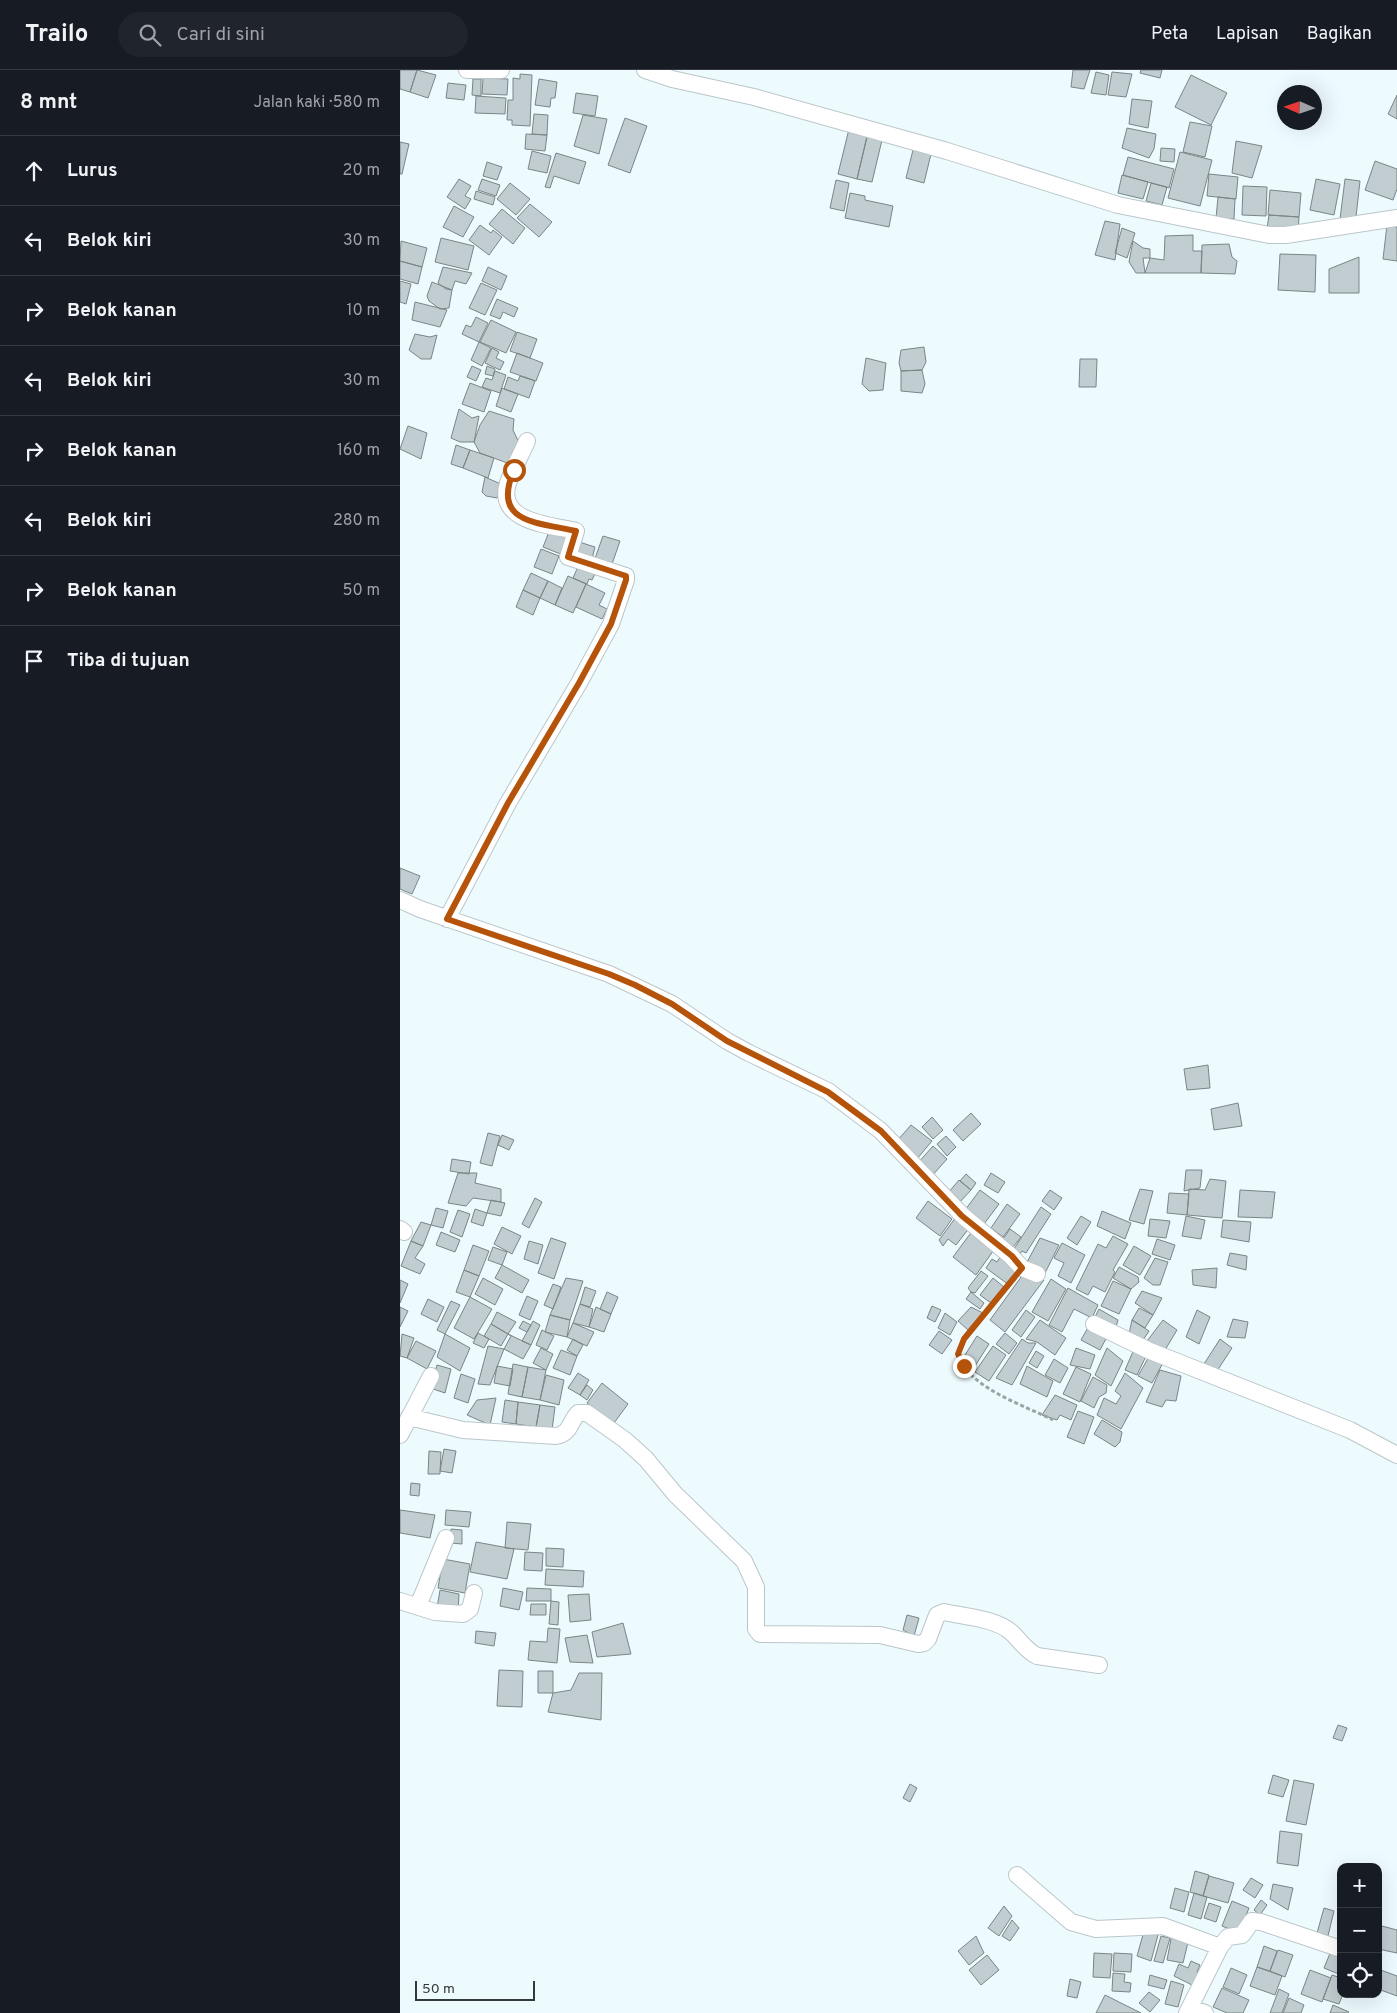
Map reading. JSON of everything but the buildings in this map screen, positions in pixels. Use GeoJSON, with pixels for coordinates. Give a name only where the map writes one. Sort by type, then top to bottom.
{"type":"FeatureCollection","features":[{"type":"Feature","properties":{"kind":"street"},"geometry":{"type":"LineString","coordinates":[[467,70],[501,70]]}},
{"type":"Feature","properties":{"kind":"street"},"geometry":{"type":"LineString","coordinates":[[646,70],[672,79],[754,97],[947,150],[1118,205],[1269,235],[1286,235],[1397,218]]}},
{"type":"Feature","properties":{"kind":"street"},"geometry":{"type":"LineString","coordinates":[[447,919],[508,803],[579,683],[611,624],[626,580],[626,576],[617,572],[568,557],[576,531],[525,520],[514,513],[506,499],[508,484],[527,441]]}},
{"type":"Feature","properties":{"kind":"street"},"geometry":{"type":"LineString","coordinates":[[400,900],[447,919],[609,974],[635,985],[672,1004],[727,1041],[828,1092],[881,1131],[962,1216],[1030,1271]]}},
{"type":"Feature","properties":{"kind":"street"},"geometry":{"type":"LineString","coordinates":[[1094,1324],[1150,1351],[1343,1427],[1397,1455]]}},
{"type":"Feature","properties":{"kind":"street"},"geometry":{"type":"LineString","coordinates":[[400,1435],[431,1376]]}},
{"type":"Feature","properties":{"kind":"street"},"geometry":{"type":"LineString","coordinates":[[409,1417],[463,1430],[556,1436],[565,1433],[570,1428],[578,1413],[587,1413],[625,1440],[646,1459],[675,1494],[744,1561],[756,1587],[756,1629],[760,1634],[880,1635],[918,1644],[924,1643],[928,1638],[937,1615],[944,1612],[999,1624],[1011,1632],[1029,1652],[1037,1656],[1100,1665]]}},
{"type":"Feature","properties":{"kind":"street"},"geometry":{"type":"LineString","coordinates":[[418,1606],[446,1538]]}},
{"type":"Feature","properties":{"kind":"street"},"geometry":{"type":"LineString","coordinates":[[400,1601],[435,1612],[463,1614],[470,1609],[474,1593]]}},
{"type":"Feature","properties":{"kind":"street"},"geometry":{"type":"LineString","coordinates":[[1017,1875],[1070,1922],[1096,1928],[1163,1926],[1220,1947]]}},
{"type":"Feature","properties":{"kind":"street"},"geometry":{"type":"LineString","coordinates":[[1194,2011],[1220,1947],[1228,1937],[1242,1934],[1252,1922],[1261,1922],[1337,1948]]}},
{"type":"Feature","properties":{"kind":"path"},"geometry":{"type":"LineString","coordinates":[[1030,1271],[964,1339],[958,1354],[964,1366],[993,1393],[1053,1420]]}},
{"type":"Feature","properties":{"kind":"route"},"geometry":{"type":"LineString","coordinates":[[514,470],[508,484],[506,499],[514,513],[525,520],[576,531],[568,557],[617,572],[626,576],[626,580],[611,624],[579,683],[508,803],[447,919],[609,974],[635,985],[672,1004],[727,1041],[828,1092],[881,1131],[926,1176],[962,1216],[1012,1256],[1022,1268],[958,1349],[960,1360],[964,1366]]}}]}
